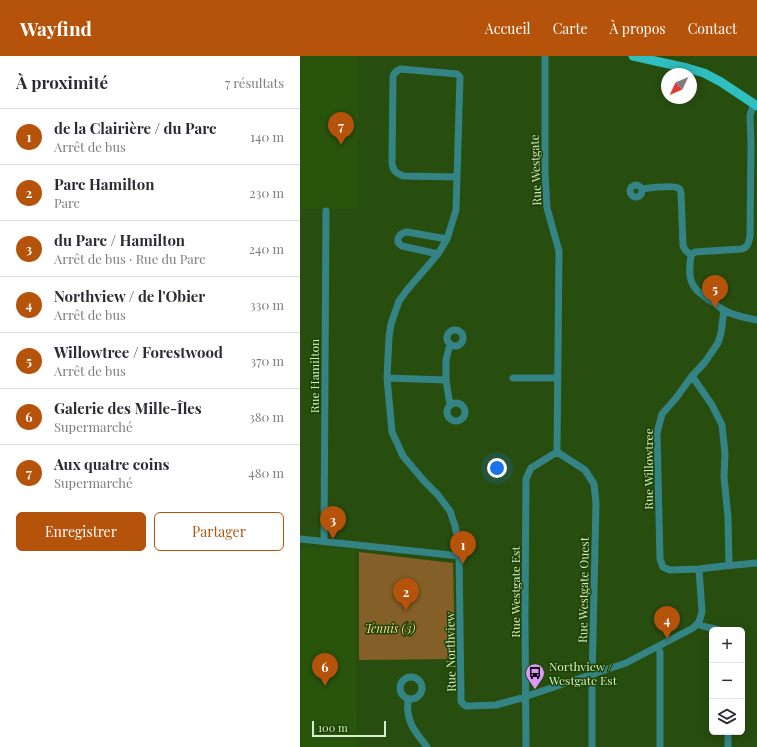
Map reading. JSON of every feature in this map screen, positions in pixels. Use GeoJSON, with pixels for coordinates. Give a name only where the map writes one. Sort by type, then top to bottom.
{"type":"FeatureCollection","features":[{"type":"Feature","properties":{"kind":"main road"},"geometry":{"type":"LineString","coordinates":[[633,56],[704,72],[756,105]]}},
{"type":"Feature","properties":{"kind":"street","name":"Rue Westgate"},"geometry":{"type":"LineString","coordinates":[[545,56],[545,173],[547,208],[559,251],[556,452]]}},
{"type":"Feature","properties":{"kind":"street"},"geometry":{"type":"LineString","coordinates":[[300,539],[460,556],[458,538],[450,511],[438,495],[403,456],[392,432],[386,378],[391,324],[400,300],[438,254],[447,239],[456,210],[457,177],[460,77],[457,74],[401,69],[398,70],[393,76],[392,168],[395,173],[403,176],[457,177]]}},
{"type":"Feature","properties":{"kind":"street"},"geometry":{"type":"LineString","coordinates":[[691,255],[695,252],[738,250],[747,246],[750,236],[754,204],[750,114],[756,105]]}},
{"type":"Feature","properties":{"kind":"street"},"geometry":{"type":"LineString","coordinates":[[751,146],[757,137]]}},
{"type":"Feature","properties":{"kind":"street"},"geometry":{"type":"LineString","coordinates":[[642,189],[674,187],[680,190],[683,246],[686,252],[691,255]]}},
{"type":"Feature","properties":{"kind":"street","name":"Rue Hamilton"},"geometry":{"type":"LineString","coordinates":[[324,541],[326,211]]}},
{"type":"Feature","properties":{"kind":"street"},"geometry":{"type":"LineString","coordinates":[[438,254],[402,246],[399,244],[399,236],[402,233],[407,232],[447,239]]}},
{"type":"Feature","properties":{"kind":"street"},"geometry":{"type":"LineString","coordinates":[[691,255],[691,279],[698,292],[724,310],[757,320]]}},
{"type":"Feature","properties":{"kind":"street","name":"Rue Willowtree"},"geometry":{"type":"LineString","coordinates":[[724,310],[719,340],[705,362],[662,414],[657,433],[660,559],[663,567],[670,570],[699,569],[757,563]]}},
{"type":"Feature","properties":{"kind":"street"},"geometry":{"type":"LineString","coordinates":[[450,344],[446,360],[446,380],[450,405]]}},
{"type":"Feature","properties":{"kind":"street"},"geometry":{"type":"LineString","coordinates":[[692,376],[712,405],[722,425],[725,453],[724,477],[728,517],[729,565]]}},
{"type":"Feature","properties":{"kind":"street"},"geometry":{"type":"LineString","coordinates":[[386,378],[446,380]]}},
{"type":"Feature","properties":{"kind":"street"},"geometry":{"type":"LineString","coordinates":[[513,378],[558,378]]}},
{"type":"Feature","properties":{"kind":"street","name":"Rue Westgate Ouest"},"geometry":{"type":"LineString","coordinates":[[556,452],[585,470],[594,484],[596,503],[592,747]]}},
{"type":"Feature","properties":{"kind":"street","name":"Rue Westgate Est"},"geometry":{"type":"LineString","coordinates":[[526,747],[526,479],[531,468],[556,452]]}},
{"type":"Feature","properties":{"kind":"street","name":"Rue Northview"},"geometry":{"type":"LineString","coordinates":[[460,556],[461,696],[464,705],[488,706],[500,704],[626,663],[698,624]]}},
{"type":"Feature","properties":{"kind":"street"},"geometry":{"type":"LineString","coordinates":[[699,569],[702,609],[698,624],[709,627]]}},
{"type":"Feature","properties":{"kind":"street"},"geometry":{"type":"LineString","coordinates":[[658,647],[660,652],[660,747]]}},
{"type":"Feature","properties":{"kind":"street"},"geometry":{"type":"LineString","coordinates":[[408,699],[410,721],[414,730],[427,747]]}},
{"type":"Feature","properties":{"kind":"street"},"geometry":{"type":"LineString","coordinates":[[728,735],[728,747]]}},
{"type":"Feature","properties":{"kind":"shaded area"},"geometry":{"type":"Polygon","coordinates":[[[300,56],[358,56],[358,209],[300,209],[300,56]]]}},
{"type":"Feature","properties":{"kind":"shaded area"},"geometry":{"type":"Polygon","coordinates":[[[300,548],[355,549],[357,747],[300,747],[300,548]]]}},
{"type":"Feature","properties":{"kind":"green space","name":"Tennis (3)"},"geometry":{"type":"Polygon","coordinates":[[[359,552],[453,563],[455,659],[359,660],[359,552]]]}},
{"type":"Feature","properties":{"kind":"place","name":"Aux quatre coins"},"geometry":{"type":"Point","coordinates":[341,145]}},
{"type":"Feature","properties":{"kind":"place","name":"Willowtree / Forestwood"},"geometry":{"type":"Point","coordinates":[715,308]}},
{"type":"Feature","properties":{"kind":"place","name":"du Parc / Hamilton"},"geometry":{"type":"Point","coordinates":[333,539]}},
{"type":"Feature","properties":{"kind":"place","name":"de la Clairière / du Parc"},"geometry":{"type":"Point","coordinates":[463,564]}},
{"type":"Feature","properties":{"kind":"place","name":"Parc Hamilton"},"geometry":{"type":"Point","coordinates":[406,611]}},
{"type":"Feature","properties":{"kind":"place","name":"Northview / de l'Obier"},"geometry":{"type":"Point","coordinates":[667,639]}},
{"type":"Feature","properties":{"kind":"place","name":"Galerie des Mille-Îles"},"geometry":{"type":"Point","coordinates":[325,686]}},
{"type":"Feature","properties":{"kind":"place","name":"Northview / Westgate Est"},"geometry":{"type":"Point","coordinates":[535,690]}}]}
